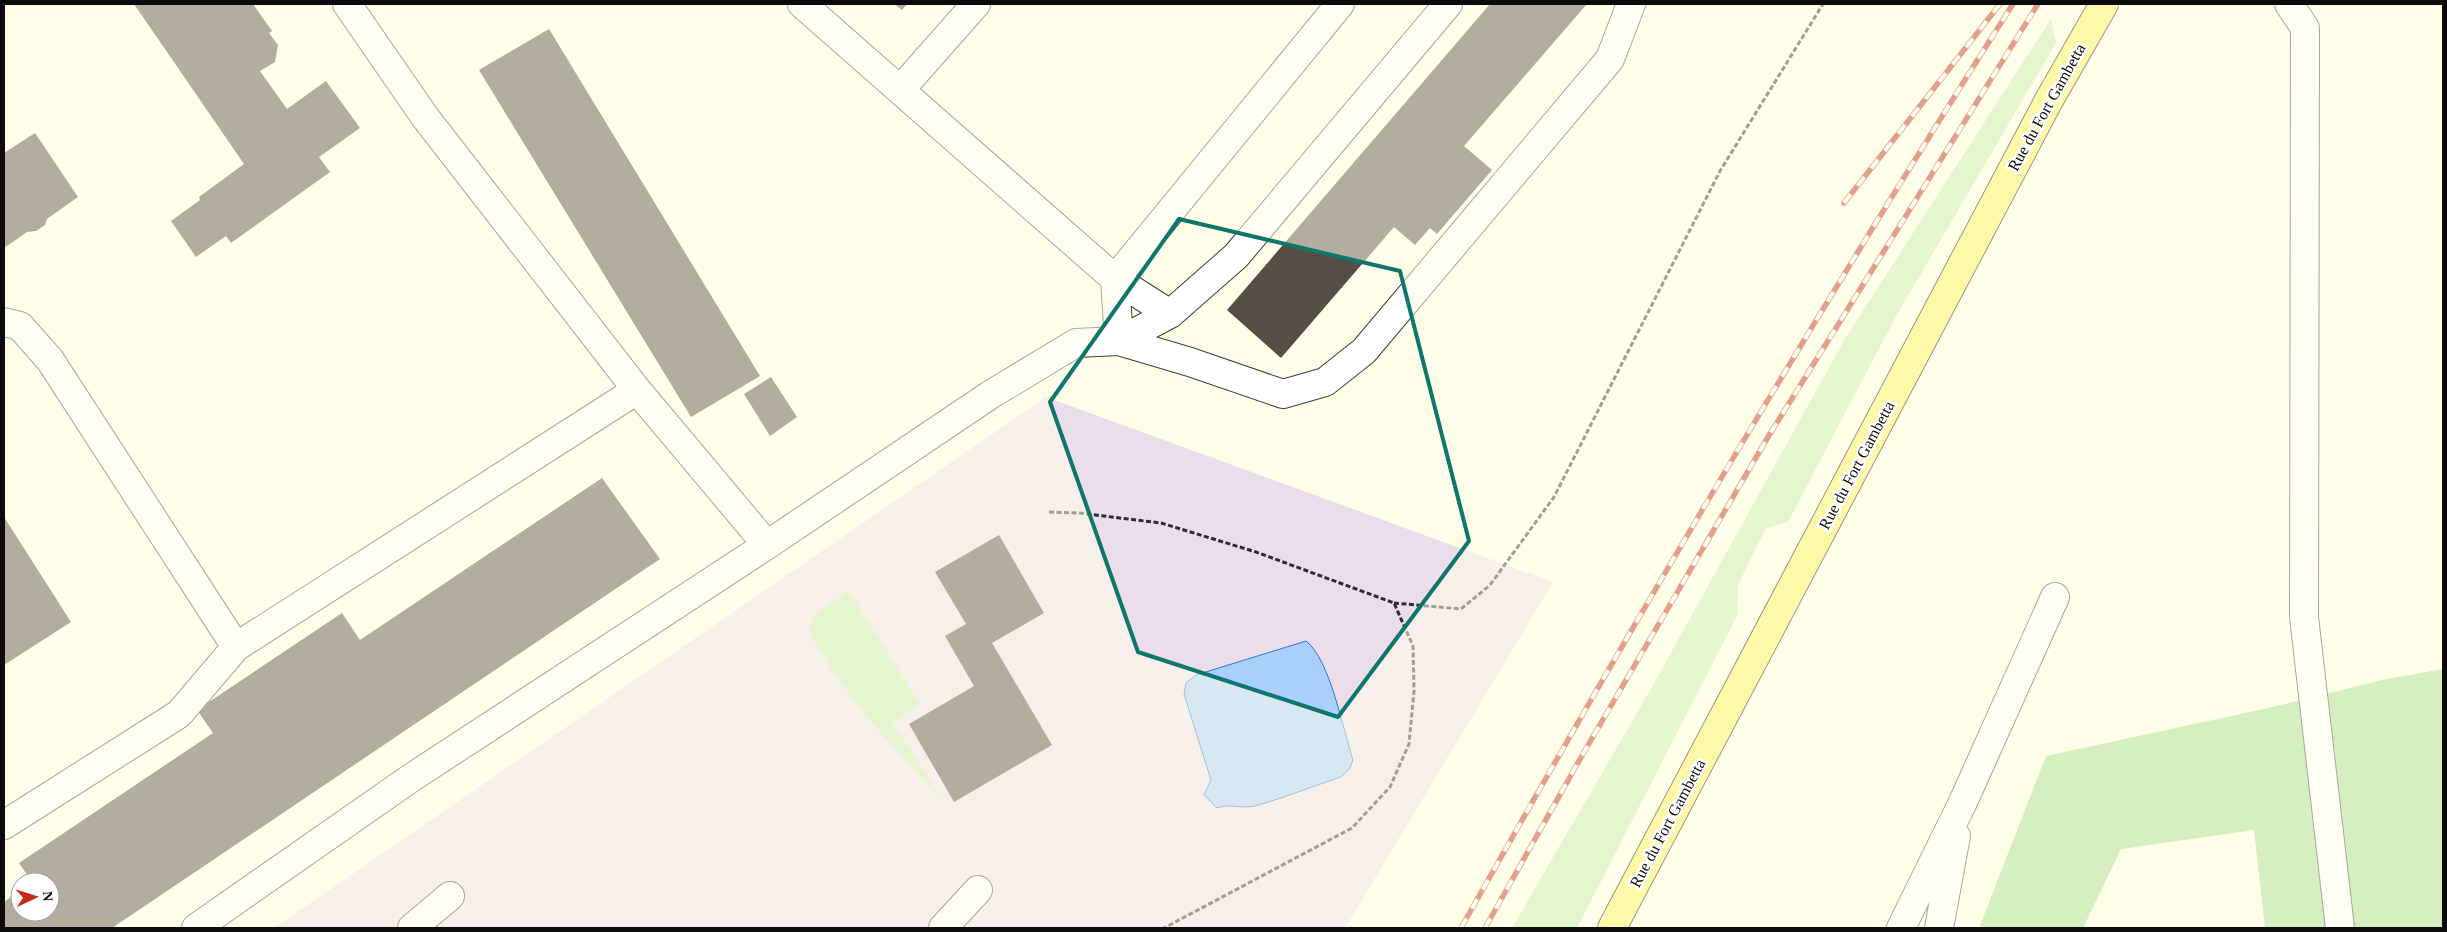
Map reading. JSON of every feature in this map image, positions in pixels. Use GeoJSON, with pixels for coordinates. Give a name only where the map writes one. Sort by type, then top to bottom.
{"type":"FeatureCollection","features":[{"type":"Feature","properties":{"kind":"main road","name":"Rue du Fort Gambetta"},"geometry":{"type":"LineString","coordinates":[[1612,928],[2044,109],[2104,4]]}},
{"type":"Feature","properties":{"kind":"lane"},"geometry":{"type":"LineString","coordinates":[[346,4],[425,117],[637,390],[767,546]]}},
{"type":"Feature","properties":{"kind":"lane"},"geometry":{"type":"LineString","coordinates":[[802,4],[1115,279],[1170,314]]}},
{"type":"Feature","properties":{"kind":"lane"},"geometry":{"type":"LineString","coordinates":[[900,90],[976,4]]}},
{"type":"Feature","properties":{"kind":"lane"},"geometry":{"type":"LineString","coordinates":[[1119,340],[1115,279],[1340,4]]}},
{"type":"Feature","properties":{"kind":"lane"},"geometry":{"type":"LineString","coordinates":[[1119,340],[1170,314],[1236,256],[1448,4]]}},
{"type":"Feature","properties":{"kind":"lane"},"geometry":{"type":"LineString","coordinates":[[196,928],[411,778],[767,546],[1040,363],[1076,343],[1119,340],[1283,394],[1326,382],[1364,351],[1610,59],[1631,4]]}},
{"type":"Feature","properties":{"kind":"lane"},"geometry":{"type":"LineString","coordinates":[[2289,4],[2305,28],[2304,617],[2340,928]]}},
{"type":"Feature","properties":{"kind":"lane"},"geometry":{"type":"LineString","coordinates":[[4,322],[20,326],[50,360],[236,647]]}},
{"type":"Feature","properties":{"kind":"lane"},"geometry":{"type":"LineString","coordinates":[[4,825],[179,714],[236,647],[637,390]]}},
{"type":"Feature","properties":{"kind":"lane"},"geometry":{"type":"LineString","coordinates":[[1901,928],[1963,802],[2055,597]]}},
{"type":"Feature","properties":{"kind":"lane"},"geometry":{"type":"LineString","coordinates":[[1939,928],[1963,802]]}},
{"type":"Feature","properties":{"kind":"lane"},"geometry":{"type":"LineString","coordinates":[[943,928],[978,890]]}},
{"type":"Feature","properties":{"kind":"lane"},"geometry":{"type":"LineString","coordinates":[[412,928],[450,896]]}},
{"type":"Feature","properties":{"kind":"path"},"geometry":{"type":"LineString","coordinates":[[1049,512],[1079,513],[1161,523],[1256,552],[1394,603],[1461,609],[1490,585],[1554,497],[1720,172],[1823,4]]}},
{"type":"Feature","properties":{"kind":"path"},"geometry":{"type":"LineString","coordinates":[[1164,928],[1352,828],[1390,787],[1409,744],[1414,691],[1413,646],[1394,603]]}},
{"type":"Feature","properties":{"kind":"highlighted area"},"geometry":{"type":"Polygon","coordinates":[[[1179,219],[1400,271],[1469,541],[1338,717],[1138,652],[1050,402],[1179,219]]]}},
{"type":"Feature","properties":{"kind":"shaded area"},"geometry":{"type":"Polygon","coordinates":[[[1046,397],[1553,582],[1345,928],[274,928],[1046,397]]]}},
{"type":"Feature","properties":{"kind":"green space"},"geometry":{"type":"Polygon","coordinates":[[[2051,19],[2056,43],[1895,318],[1788,522],[1766,528],[1738,585],[1737,616],[1577,928],[1512,928],[1648,694],[1846,337],[2051,19]]]}},
{"type":"Feature","properties":{"kind":"green space"},"geometry":{"type":"Polygon","coordinates":[[[849,591],[920,704],[893,723],[942,799],[887,740],[853,699],[837,678],[809,632],[815,614],[849,591]]]}},
{"type":"Feature","properties":{"kind":"green space"},"geometry":{"type":"Polygon","coordinates":[[[2443,669],[2443,928],[2265,928],[2254,830],[2121,849],[2083,928],[1979,928],[2046,756],[2273,707],[2382,680],[2443,669]]]}},
{"type":"Feature","properties":{"kind":"water"},"geometry":{"type":"Polygon","coordinates":[[[1306,641],[1322,663],[1335,696],[1353,760],[1350,768],[1341,777],[1266,803],[1250,807],[1226,806],[1217,808],[1204,795],[1211,780],[1184,694],[1186,683],[1196,675],[1306,641]]]}},
{"type":"Feature","properties":{"kind":"building"},"geometry":{"type":"Polygon","coordinates":[[[134,4],[253,4],[272,31],[269,33],[278,45],[275,62],[260,71],[287,109],[326,81],[360,128],[319,157],[330,172],[231,243],[226,236],[196,257],[171,221],[200,200],[199,197],[244,164],[134,4]]]}},
{"type":"Feature","properties":{"kind":"building"},"geometry":{"type":"Polygon","coordinates":[[[894,4],[907,4],[902,10],[894,4]]]}},
{"type":"Feature","properties":{"kind":"building"},"geometry":{"type":"Polygon","coordinates":[[[1490,4],[1587,4],[1464,146],[1492,170],[1437,234],[1430,228],[1415,245],[1394,227],[1281,358],[1227,310],[1490,4]]]}},
{"type":"Feature","properties":{"kind":"building"},"geometry":{"type":"Polygon","coordinates":[[[549,29],[760,376],[691,417],[479,70],[549,29]]]}},
{"type":"Feature","properties":{"kind":"building"},"geometry":{"type":"Polygon","coordinates":[[[35,133],[78,197],[47,219],[45,225],[36,231],[27,232],[4,248],[4,153],[35,133]]]}},
{"type":"Feature","properties":{"kind":"building"},"geometry":{"type":"Polygon","coordinates":[[[771,377],[797,417],[770,436],[744,394],[771,377]]]}},
{"type":"Feature","properties":{"kind":"building"},"geometry":{"type":"Polygon","coordinates":[[[602,478],[660,559],[112,928],[4,928],[4,902],[10,898],[10,922],[60,922],[60,872],[25,872],[19,863],[213,733],[197,710],[342,613],[360,640],[602,478]]]}},
{"type":"Feature","properties":{"kind":"building"},"geometry":{"type":"Polygon","coordinates":[[[4,517],[71,622],[4,665],[4,517]]]}},
{"type":"Feature","properties":{"kind":"building"},"geometry":{"type":"Polygon","coordinates":[[[999,535],[1044,613],[992,643],[1052,745],[954,802],[909,724],[974,686],[945,636],[966,624],[935,572],[999,535]]]}},
{"type":"Feature","properties":{"kind":"railway"},"geometry":{"type":"LineString","coordinates":[[1844,203],[2000,4]]}},
{"type":"Feature","properties":{"kind":"railway"},"geometry":{"type":"LineString","coordinates":[[1461,928],[1594,694],[1731,462],[1870,232],[2013,4]]}},
{"type":"Feature","properties":{"kind":"railway"},"geometry":{"type":"LineString","coordinates":[[1485,928],[1584,752],[1768,437],[2038,4]]}}]}
